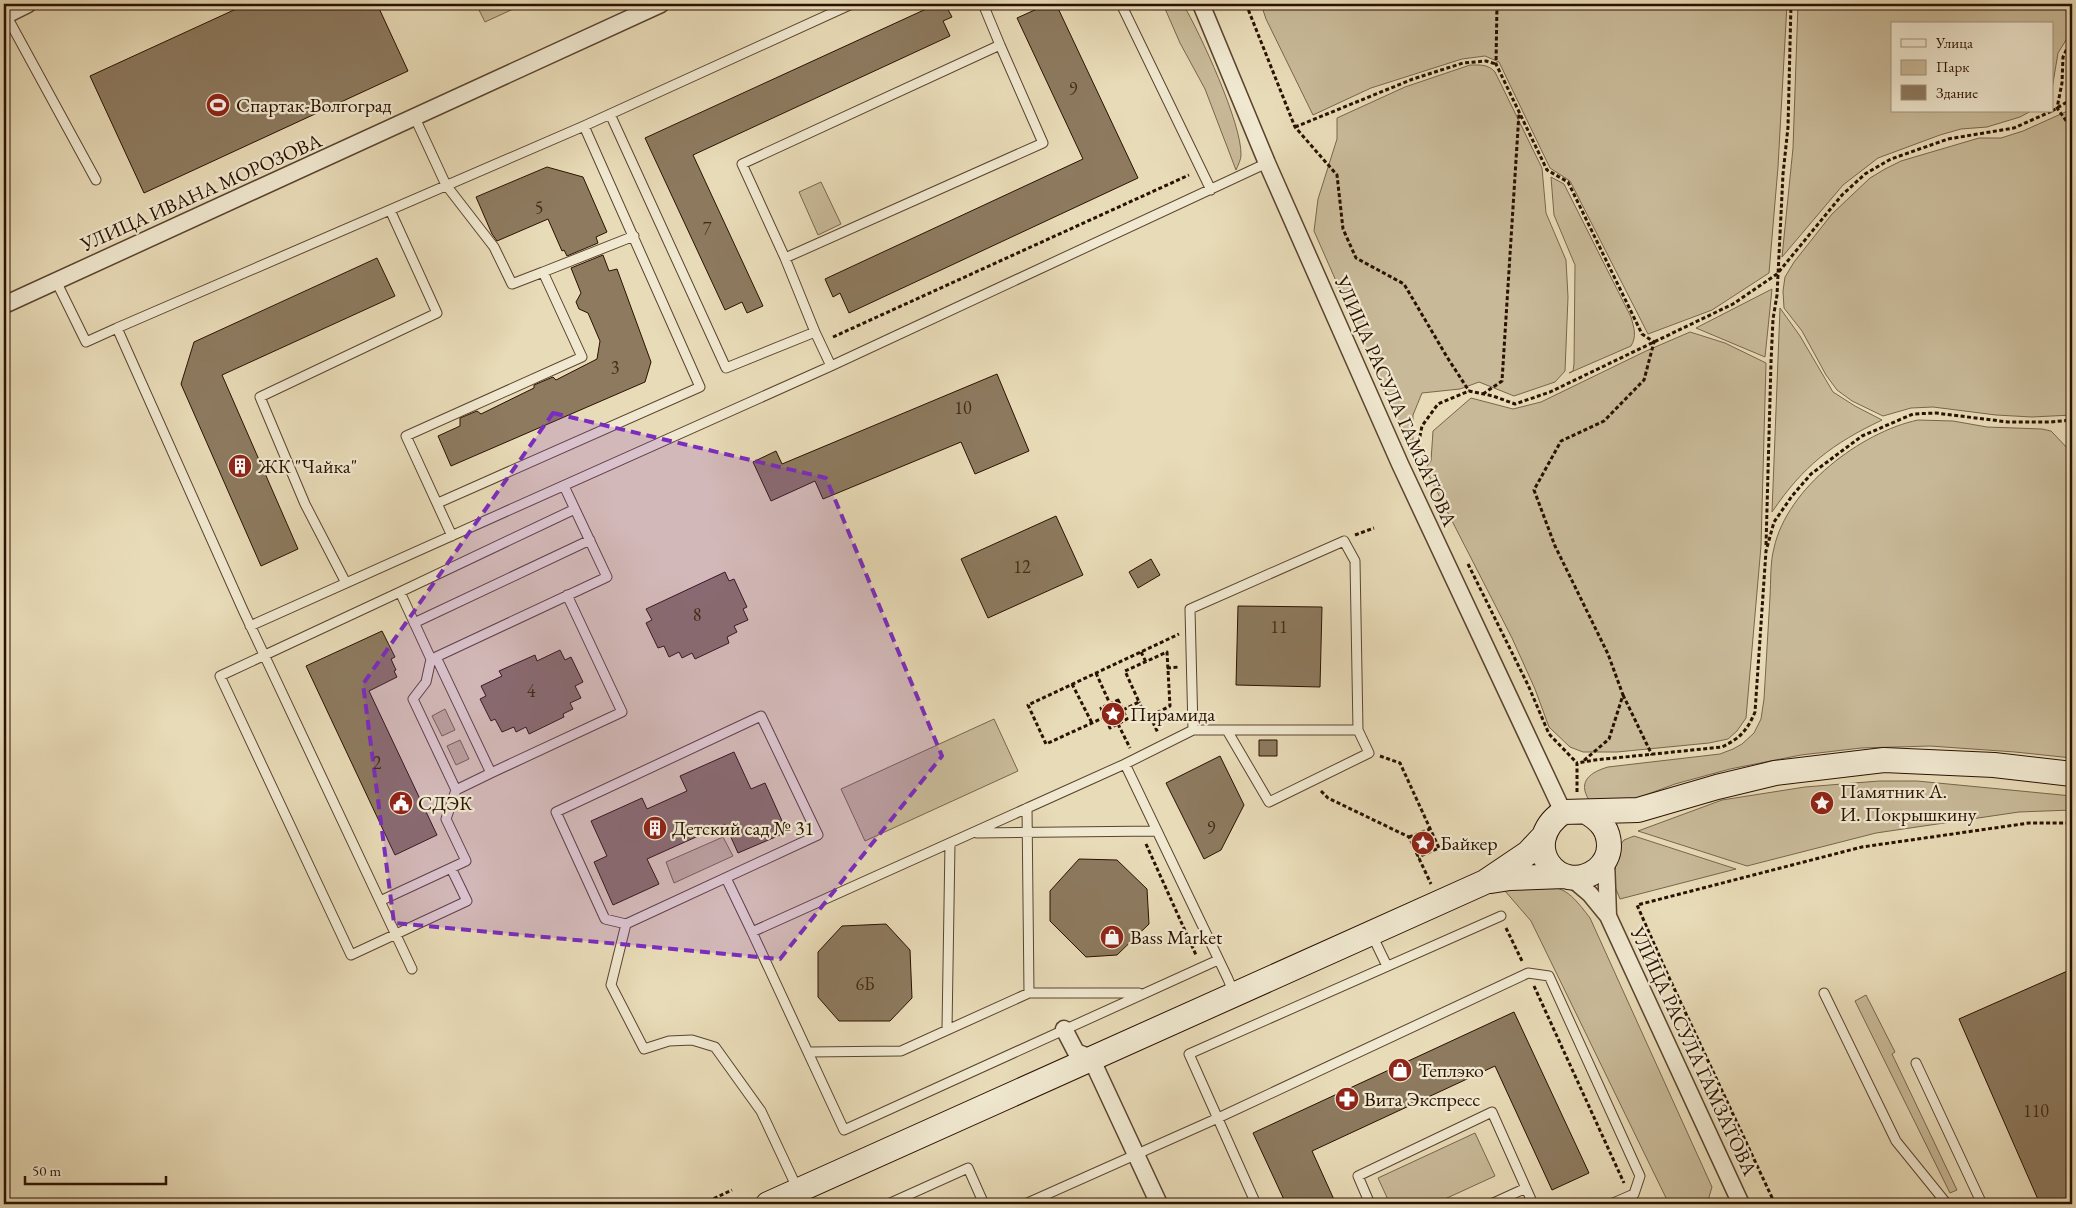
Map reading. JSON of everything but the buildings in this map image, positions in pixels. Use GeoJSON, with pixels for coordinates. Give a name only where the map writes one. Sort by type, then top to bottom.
{"type":"FeatureCollection","features":[{"type":"Feature","properties":{"kind":"main road"},"geometry":{"type":"LineString","coordinates":[[768,1204],[1484,882],[1528,853],[1542,838],[1546,828],[1554,819],[1576,812],[1638,810],[1675,801],[1717,787],[1776,773],[1884,760],[1994,766],[2072,774]]}},
{"type":"Feature","properties":{"kind":"main road"},"geometry":{"type":"LineString","coordinates":[[1484,882],[1510,878],[1581,877],[1592,874],[1600,867],[1620,833],[1636,821],[1675,801]]}},
{"type":"Feature","properties":{"kind":"main road"},"geometry":{"type":"LineString","coordinates":[[1576,812],[1598,819],[1605,828],[1609,838],[1608,854]]}},
{"type":"Feature","properties":{"kind":"main road"},"geometry":{"type":"LineString","coordinates":[[1542,838],[1542,850],[1546,861],[1554,870],[1567,876]]}},
{"type":"Feature","properties":{"kind":"street"},"geometry":{"type":"LineString","coordinates":[[5,15],[28,4]]}},
{"type":"Feature","properties":{"kind":"street","name":"УЛИЦА ИВАНА МОРОЗОВА"},"geometry":{"type":"LineString","coordinates":[[4,305],[661,4]]}},
{"type":"Feature","properties":{"kind":"street","name":"УЛИЦА РАСУЛА ГАМЗАТОВА"},"geometry":{"type":"LineString","coordinates":[[1201,4],[1267,163],[1400,464],[1576,812]]}},
{"type":"Feature","properties":{"kind":"street","name":"УЛИЦА РАСУЛА ГАМЗАТОВА"},"geometry":{"type":"LineString","coordinates":[[1608,854],[1608,916]]}},
{"type":"Feature","properties":{"kind":"street","name":"УЛИЦА РАСУЛА ГАМЗАТОВА"},"geometry":{"type":"LineString","coordinates":[[1567,876],[1590,894],[1608,916],[1741,1204]]}},
{"type":"Feature","properties":{"kind":"street"},"geometry":{"type":"LineString","coordinates":[[1064,1029],[1076,1052],[1091,1058],[1159,1204]]}},
{"type":"Feature","properties":{"kind":"lane"},"geometry":{"type":"LineString","coordinates":[[56,281],[86,342],[584,126],[852,4]]}},
{"type":"Feature","properties":{"kind":"lane"},"geometry":{"type":"LineString","coordinates":[[785,258],[1043,143],[983,4]]}},
{"type":"Feature","properties":{"kind":"lane"},"geometry":{"type":"LineString","coordinates":[[1121,4],[1211,190]]}},
{"type":"Feature","properties":{"kind":"lane"},"geometry":{"type":"LineString","coordinates":[[5,15],[96,180]]}},
{"type":"Feature","properties":{"kind":"lane"},"geometry":{"type":"LineString","coordinates":[[831,366],[742,164],[1000,46]]}},
{"type":"Feature","properties":{"kind":"lane"},"geometry":{"type":"LineString","coordinates":[[610,114],[726,368],[815,332]]}},
{"type":"Feature","properties":{"kind":"lane"},"geometry":{"type":"LineString","coordinates":[[415,118],[446,186],[494,247],[512,284],[634,236]]}},
{"type":"Feature","properties":{"kind":"lane"},"geometry":{"type":"LineString","coordinates":[[438,503],[700,387],[584,126]]}},
{"type":"Feature","properties":{"kind":"lane"},"geometry":{"type":"LineString","coordinates":[[250,626],[831,366],[1267,163]]}},
{"type":"Feature","properties":{"kind":"lane"},"geometry":{"type":"LineString","coordinates":[[346,583],[305,504],[260,397],[438,313],[390,210]]}},
{"type":"Feature","properties":{"kind":"lane"},"geometry":{"type":"LineString","coordinates":[[452,536],[406,436],[582,357],[544,272]]}},
{"type":"Feature","properties":{"kind":"lane"},"geometry":{"type":"LineString","coordinates":[[116,328],[250,626],[412,969]]}},
{"type":"Feature","properties":{"kind":"lane"},"geometry":{"type":"LineString","coordinates":[[380,901],[466,861],[446,819],[456,790],[413,699],[426,682],[434,658],[607,577],[564,486]]}},
{"type":"Feature","properties":{"kind":"lane"},"geometry":{"type":"LineString","coordinates":[[451,868],[467,901],[351,955],[220,676],[575,509]]}},
{"type":"Feature","properties":{"kind":"lane"},"geometry":{"type":"LineString","coordinates":[[414,623],[590,540]]}},
{"type":"Feature","properties":{"kind":"lane"},"geometry":{"type":"LineString","coordinates":[[1193,730],[1190,609],[1344,541],[1355,561],[1358,730],[1368,752],[1269,802],[1228,732]]}},
{"type":"Feature","properties":{"kind":"lane"},"geometry":{"type":"LineString","coordinates":[[400,592],[491,773]]}},
{"type":"Feature","properties":{"kind":"lane"},"geometry":{"type":"LineString","coordinates":[[456,790],[622,712],[567,596]]}},
{"type":"Feature","properties":{"kind":"lane"},"geometry":{"type":"LineString","coordinates":[[761,716],[818,834],[626,924],[605,919],[556,812],[761,716]]}},
{"type":"Feature","properties":{"kind":"lane"},"geometry":{"type":"LineString","coordinates":[[752,932],[1125,764],[1193,730],[1228,732],[1358,730]]}},
{"type":"Feature","properties":{"kind":"lane"},"geometry":{"type":"LineString","coordinates":[[1125,764],[1234,994]]}},
{"type":"Feature","properties":{"kind":"lane"},"geometry":{"type":"LineString","coordinates":[[1027,808],[1029,992]]}},
{"type":"Feature","properties":{"kind":"lane"},"geometry":{"type":"LineString","coordinates":[[972,833],[1157,831]]}},
{"type":"Feature","properties":{"kind":"lane"},"geometry":{"type":"LineString","coordinates":[[948,1028],[950,843]]}},
{"type":"Feature","properties":{"kind":"lane"},"geometry":{"type":"LineString","coordinates":[[726,878],[844,1130],[1218,960]]}},
{"type":"Feature","properties":{"kind":"lane"},"geometry":{"type":"LineString","coordinates":[[1256,1204],[1189,1054],[1501,916]]}},
{"type":"Feature","properties":{"kind":"lane"},"geometry":{"type":"LineString","coordinates":[[626,924],[612,985],[644,1049],[669,1041],[692,1040],[715,1047],[761,1111],[798,1191]]}},
{"type":"Feature","properties":{"kind":"lane"},"geometry":{"type":"LineString","coordinates":[[1370,932],[1387,966]]}},
{"type":"Feature","properties":{"kind":"lane"},"geometry":{"type":"LineString","coordinates":[[1025,1204],[1218,1118],[1528,973],[1549,976],[1640,1176],[1634,1194],[1611,1204]]}},
{"type":"Feature","properties":{"kind":"lane"},"geometry":{"type":"LineString","coordinates":[[808,1052],[901,1051],[1029,992],[1142,994]]}},
{"type":"Feature","properties":{"kind":"lane"},"geometry":{"type":"LineString","coordinates":[[1824,993],[1896,1141],[1947,1204]]}},
{"type":"Feature","properties":{"kind":"lane"},"geometry":{"type":"LineString","coordinates":[[1916,1063],[1980,1204]]}},
{"type":"Feature","properties":{"kind":"lane"},"geometry":{"type":"LineString","coordinates":[[1370,1204],[1358,1176],[1492,1112],[1533,1204]]}},
{"type":"Feature","properties":{"kind":"lane"},"geometry":{"type":"LineString","coordinates":[[888,1204],[968,1168],[984,1204]]}},
{"type":"Feature","properties":{"kind":"lane"},"geometry":{"type":"LineString","coordinates":[[1491,1204],[1526,1188]]}},
{"type":"Feature","properties":{"kind":"path"},"geometry":{"type":"LineString","coordinates":[[1246,4],[1295,127],[1338,175],[1343,229],[1356,258],[1404,284],[1447,357],[1470,391]]}},
{"type":"Feature","properties":{"kind":"path"},"geometry":{"type":"LineString","coordinates":[[1497,4],[1496,64],[1547,170],[1568,182],[1642,334],[1654,342]]}},
{"type":"Feature","properties":{"kind":"path"},"geometry":{"type":"LineString","coordinates":[[1579,763],[1722,748],[1739,738],[1749,725],[1755,712],[1766,551],[1773,319],[1777,295],[1788,128],[1791,4]]}},
{"type":"Feature","properties":{"kind":"path"},"geometry":{"type":"LineString","coordinates":[[2072,38],[2064,57],[2062,83],[2057,108],[2072,128]]}},
{"type":"Feature","properties":{"kind":"path"},"geometry":{"type":"LineString","coordinates":[[1295,127],[1413,79],[1463,63],[1486,61],[1496,64]]}},
{"type":"Feature","properties":{"kind":"path"},"geometry":{"type":"LineString","coordinates":[[2054,110],[2072,99]]}},
{"type":"Feature","properties":{"kind":"path"},"geometry":{"type":"LineString","coordinates":[[1483,394],[1502,381],[1519,112]]}},
{"type":"Feature","properties":{"kind":"path"},"geometry":{"type":"LineString","coordinates":[[1400,464],[1415,459],[1422,426],[1438,404],[1470,391],[1493,396],[1514,404],[1550,392],[1733,304],[1777,274],[1842,195],[1865,174],[1891,159],[1948,138],[2014,128],[2050,112]]}},
{"type":"Feature","properties":{"kind":"path"},"geometry":{"type":"LineString","coordinates":[[820,342],[1201,170]]}},
{"type":"Feature","properties":{"kind":"path"},"geometry":{"type":"LineString","coordinates":[[1652,755],[1623,694],[1608,654],[1555,546],[1534,490],[1562,441],[1604,421],[1644,380],[1654,342]]}},
{"type":"Feature","properties":{"kind":"path"},"geometry":{"type":"LineString","coordinates":[[1766,551],[1774,522],[1792,496],[1811,474],[1862,436],[1885,425],[1913,414],[1936,413],[2008,422],[2072,420]]}},
{"type":"Feature","properties":{"kind":"path"},"geometry":{"type":"LineString","coordinates":[[1344,541],[1374,528]]}},
{"type":"Feature","properties":{"kind":"path"},"geometry":{"type":"LineString","coordinates":[[1464,555],[1528,685],[1549,734],[1579,763]]}},
{"type":"Feature","properties":{"kind":"path"},"geometry":{"type":"LineString","coordinates":[[1105,717],[1046,744],[1028,705],[1191,629]]}},
{"type":"Feature","properties":{"kind":"path"},"geometry":{"type":"LineString","coordinates":[[1141,652],[1146,662]]}},
{"type":"Feature","properties":{"kind":"path"},"geometry":{"type":"LineString","coordinates":[[1167,652],[1170,706],[1147,718],[1139,702],[1125,671],[1167,652]]}},
{"type":"Feature","properties":{"kind":"path"},"geometry":{"type":"LineString","coordinates":[[1096,673],[1110,704]]}},
{"type":"Feature","properties":{"kind":"path"},"geometry":{"type":"LineString","coordinates":[[1072,684],[1092,723]]}},
{"type":"Feature","properties":{"kind":"path"},"geometry":{"type":"LineString","coordinates":[[1576,812],[1579,763],[1609,739],[1623,694]]}},
{"type":"Feature","properties":{"kind":"path"},"geometry":{"type":"LineString","coordinates":[[1118,700],[1127,719],[1110,728],[1101,708],[1110,704],[1118,700]]}},
{"type":"Feature","properties":{"kind":"path"},"geometry":{"type":"LineString","coordinates":[[1123,710],[1139,702]]}},
{"type":"Feature","properties":{"kind":"path"},"geometry":{"type":"LineString","coordinates":[[1150,716],[1164,745]]}},
{"type":"Feature","properties":{"kind":"path"},"geometry":{"type":"LineString","coordinates":[[1118,724],[1135,759]]}},
{"type":"Feature","properties":{"kind":"path"},"geometry":{"type":"LineString","coordinates":[[1368,752],[1400,763],[1439,848],[1418,857]]}},
{"type":"Feature","properties":{"kind":"path"},"geometry":{"type":"LineString","coordinates":[[1310,781],[1328,798],[1409,837],[1431,884],[1440,880]]}},
{"type":"Feature","properties":{"kind":"path"},"geometry":{"type":"LineString","coordinates":[[1775,1204],[1637,905],[1862,847],[2029,822],[2072,823]]}},
{"type":"Feature","properties":{"kind":"path"},"geometry":{"type":"LineString","coordinates":[[1409,837],[1430,828]]}},
{"type":"Feature","properties":{"kind":"path"},"geometry":{"type":"LineString","coordinates":[[1140,831],[1202,967]]}},
{"type":"Feature","properties":{"kind":"path"},"geometry":{"type":"LineString","coordinates":[[1501,916],[1630,1196]]}},
{"type":"Feature","properties":{"kind":"path"},"geometry":{"type":"LineString","coordinates":[[702,1204],[732,1190]]}},
{"type":"Feature","properties":{"kind":"highlighted area"},"geometry":{"type":"Polygon","coordinates":[[[553,413],[826,478],[942,756],[780,959],[394,923],[363,684],[553,413]]]}},
{"type":"Feature","properties":{"kind":"green space"},"geometry":{"type":"Polygon","coordinates":[[[476,4],[524,4],[485,22],[476,4]]]}},
{"type":"Feature","properties":{"kind":"green space"},"geometry":{"type":"Polygon","coordinates":[[[1163,4],[1183,4],[1209,56],[1235,122],[1241,157],[1236,170],[1205,89],[1180,43],[1163,4]]]}},
{"type":"Feature","properties":{"kind":"green space"},"geometry":{"type":"Polygon","coordinates":[[[1261,4],[1787,4],[1778,167],[1769,273],[1712,310],[1648,334],[1570,181],[1550,168],[1499,62],[1485,56],[1462,59],[1371,88],[1313,115],[1266,19],[1261,4]]]}},
{"type":"Feature","properties":{"kind":"green space"},"geometry":{"type":"Polygon","coordinates":[[[1798,4],[2072,4],[2071,32],[2058,53],[2054,77],[2054,22],[1891,22],[1891,112],[2029,112],[2020,117],[1987,127],[1961,129],[1940,135],[1878,158],[1843,185],[1782,257],[1793,148],[1798,4]]]}},
{"type":"Feature","properties":{"kind":"green space"},"geometry":{"type":"Polygon","coordinates":[[[1470,65],[1487,66],[1495,72],[1542,168],[1546,213],[1566,260],[1568,297],[1565,371],[1555,382],[1514,396],[1479,382],[1460,389],[1422,393],[1413,415],[1413,443],[1397,419],[1314,231],[1318,199],[1337,139],[1337,118],[1405,87],[1470,65]]]}},
{"type":"Feature","properties":{"kind":"green space"},"geometry":{"type":"Polygon","coordinates":[[[2072,109],[2072,415],[2032,417],[1996,415],[1933,407],[1911,408],[1883,416],[1852,401],[1837,390],[1826,375],[1802,331],[1784,308],[1783,291],[1785,277],[1794,262],[1832,214],[1870,178],[1901,161],[1979,138],[2001,138],[2023,131],[2072,109]]]}},
{"type":"Feature","properties":{"kind":"green space"},"geometry":{"type":"Polygon","coordinates":[[[1551,177],[1564,184],[1631,317],[1634,332],[1631,346],[1569,373],[1573,371],[1574,364],[1575,265],[1554,215],[1551,177]]]}},
{"type":"Feature","properties":{"kind":"green space"},"geometry":{"type":"Polygon","coordinates":[[[821,182],[841,224],[818,235],[799,192],[821,182]]]}},
{"type":"Feature","properties":{"kind":"green space"},"geometry":{"type":"Polygon","coordinates":[[[1772,289],[1765,357],[1696,328],[1772,289]]]}},
{"type":"Feature","properties":{"kind":"green space"},"geometry":{"type":"Polygon","coordinates":[[[1780,308],[1800,336],[1833,392],[1882,420],[1848,438],[1820,457],[1796,481],[1772,512],[1780,308]]]}},
{"type":"Feature","properties":{"kind":"green space"},"geometry":{"type":"Polygon","coordinates":[[[1690,332],[1725,343],[1766,363],[1761,546],[1746,718],[1737,731],[1728,739],[1709,743],[1617,752],[1583,752],[1570,747],[1549,727],[1535,689],[1512,638],[1428,474],[1427,466],[1431,461],[1433,431],[1471,398],[1513,409],[1541,402],[1646,351],[1690,332]]]}},
{"type":"Feature","properties":{"kind":"green space"},"geometry":{"type":"Polygon","coordinates":[[[1918,420],[1953,421],[1987,427],[2042,429],[2051,431],[2072,453],[2072,758],[1930,746],[1861,748],[1801,755],[1730,769],[1675,784],[1624,803],[1589,800],[1585,783],[1591,775],[1602,769],[1720,754],[1742,744],[1754,733],[1761,719],[1764,699],[1772,560],[1782,526],[1794,504],[1810,484],[1829,466],[1873,437],[1896,426],[1918,420]]]}},
{"type":"Feature","properties":{"kind":"green space"},"geometry":{"type":"Polygon","coordinates":[[[445,709],[455,730],[442,736],[432,716],[445,709]]]}},
{"type":"Feature","properties":{"kind":"green space"},"geometry":{"type":"Polygon","coordinates":[[[994,719],[1018,771],[865,841],[841,789],[994,719]]]}},
{"type":"Feature","properties":{"kind":"green space"},"geometry":{"type":"Polygon","coordinates":[[[460,740],[469,759],[456,765],[447,746],[460,740]]]}},
{"type":"Feature","properties":{"kind":"green space"},"geometry":{"type":"Polygon","coordinates":[[[1879,781],[1917,781],[2072,796],[2072,810],[2019,812],[1876,833],[1747,866],[1638,831],[1722,800],[1805,787],[1879,781]]]}},
{"type":"Feature","properties":{"kind":"green space"},"geometry":{"type":"Polygon","coordinates":[[[1634,836],[1736,869],[1620,899],[1613,882],[1616,850],[1624,840],[1634,836]]]}},
{"type":"Feature","properties":{"kind":"green space"},"geometry":{"type":"Polygon","coordinates":[[[723,837],[733,856],[674,883],[666,862],[723,837]]]}},
{"type":"Feature","properties":{"kind":"green space"},"geometry":{"type":"Polygon","coordinates":[[[1523,883],[1562,890],[1575,899],[1590,918],[1712,1187],[1707,1204],[1669,1204],[1531,921],[1505,891],[1523,883]]]}},
{"type":"Feature","properties":{"kind":"green space"},"geometry":{"type":"Polygon","coordinates":[[[1866,995],[1895,1052],[1892,1054],[1957,1190],[1950,1193],[1855,1001],[1866,995]]]}},
{"type":"Feature","properties":{"kind":"green space"},"geometry":{"type":"Polygon","coordinates":[[[1475,1133],[1495,1176],[1434,1204],[1390,1204],[1378,1178],[1475,1133]]]}},
{"type":"Feature","properties":{"kind":"place","name":"Спартак-Волгоград"},"geometry":{"type":"Point","coordinates":[218,105]}},
{"type":"Feature","properties":{"kind":"place","name":"ЖК \"Чайка\""},"geometry":{"type":"Point","coordinates":[240,466]}},
{"type":"Feature","properties":{"kind":"place","name":"Пирамида"},"geometry":{"type":"Point","coordinates":[1113,714]}},
{"type":"Feature","properties":{"kind":"place","name":"СДЭК"},"geometry":{"type":"Point","coordinates":[401,803]}},
{"type":"Feature","properties":{"kind":"place","name":"Памятник А. И. Покрышкину"},"geometry":{"type":"Point","coordinates":[1822,803]}},
{"type":"Feature","properties":{"kind":"place","name":"Детский сад № 31"},"geometry":{"type":"Point","coordinates":[655,828]}},
{"type":"Feature","properties":{"kind":"place","name":"Байкер"},"geometry":{"type":"Point","coordinates":[1423,843]}},
{"type":"Feature","properties":{"kind":"place","name":"Bass Market"},"geometry":{"type":"Point","coordinates":[1112,937]}},
{"type":"Feature","properties":{"kind":"place","name":"Теплэко"},"geometry":{"type":"Point","coordinates":[1400,1070]}},
{"type":"Feature","properties":{"kind":"place","name":"Вита Экспресс"},"geometry":{"type":"Point","coordinates":[1347,1099]}}]}
